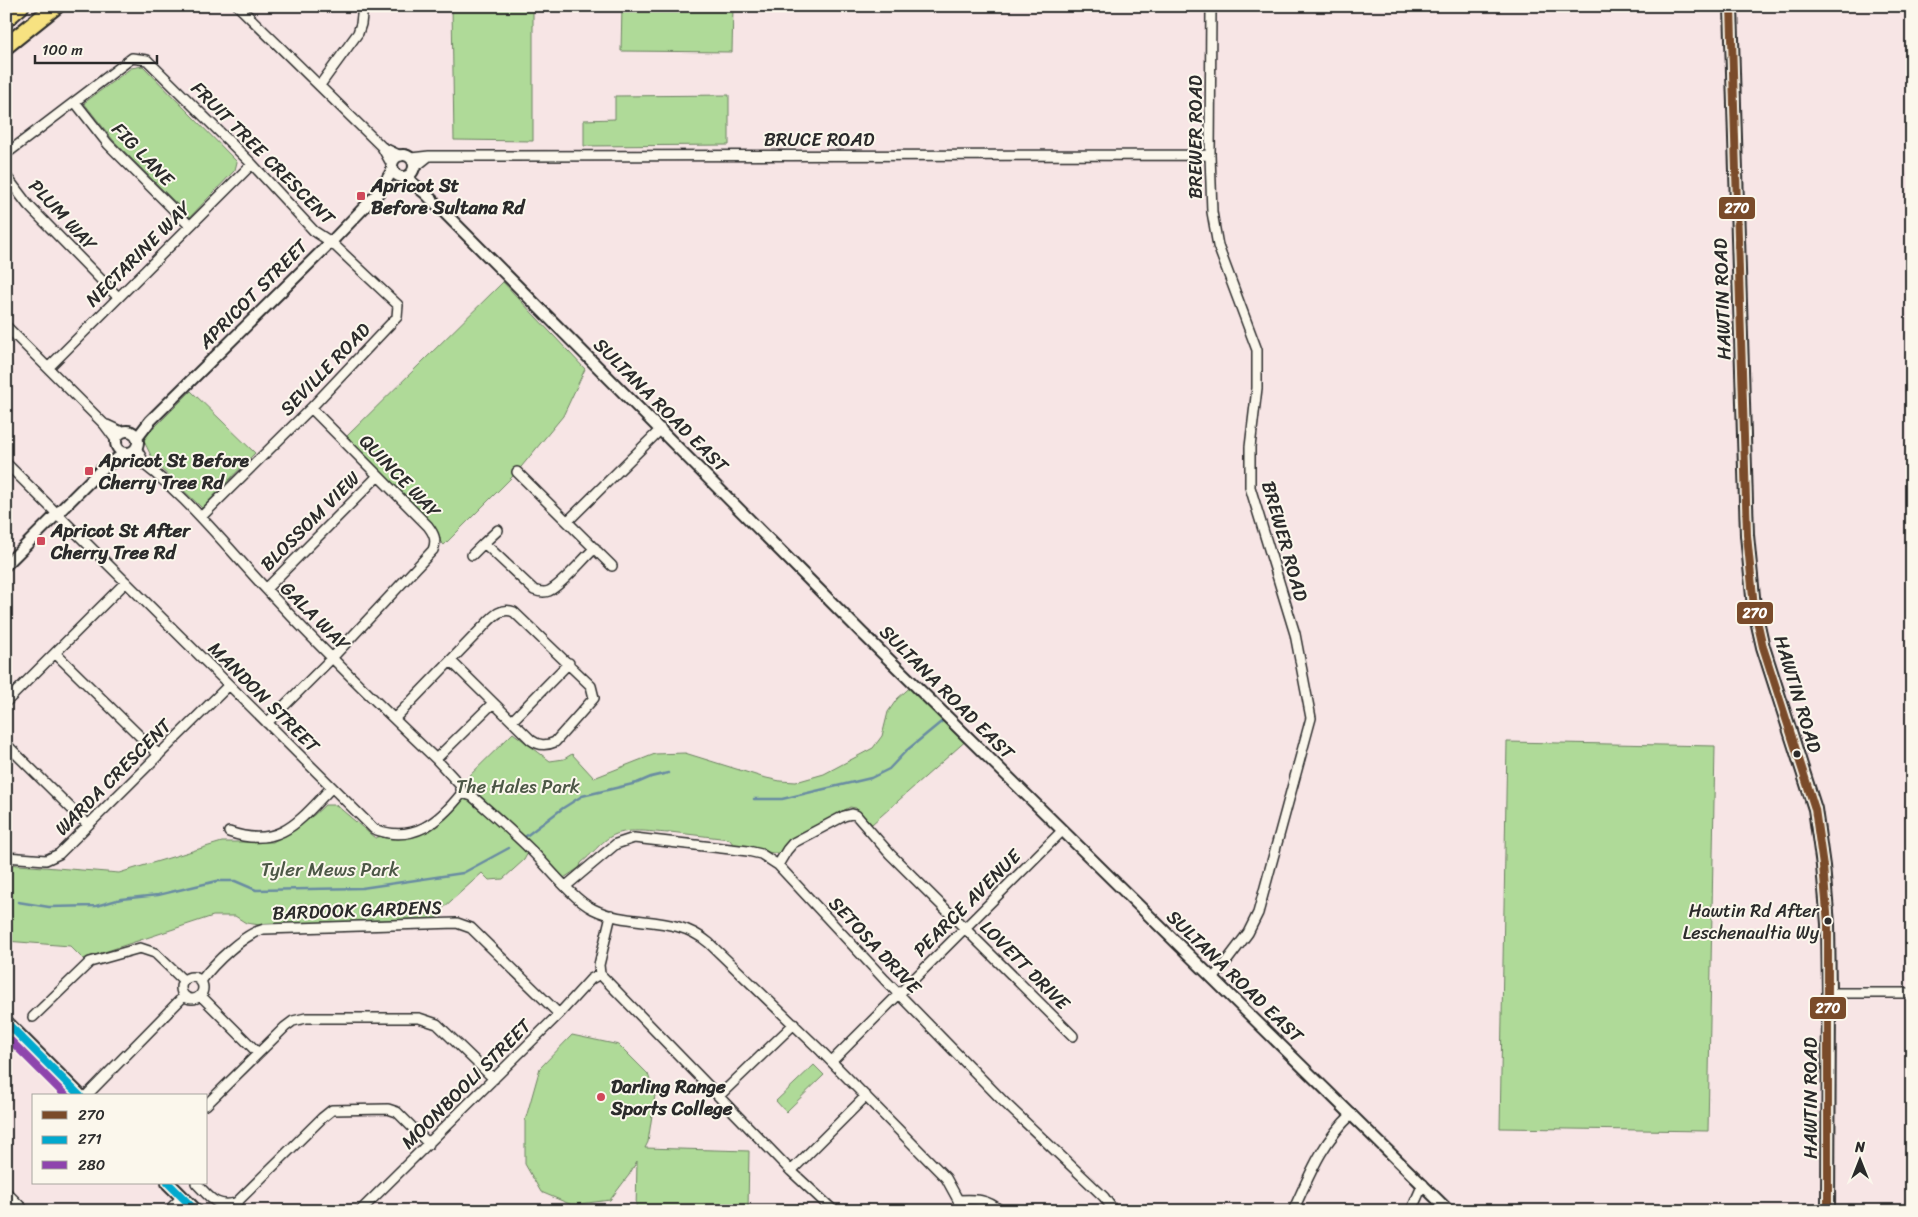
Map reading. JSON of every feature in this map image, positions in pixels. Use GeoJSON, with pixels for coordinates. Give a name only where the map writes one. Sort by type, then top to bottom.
{"type":"FeatureCollection","features":[{"type":"Feature","properties":{"kind":"highway"},"geometry":{"type":"LineString","coordinates":[[6,19],[21,6]]}},
{"type":"Feature","properties":{"kind":"highway"},"geometry":{"type":"LineString","coordinates":[[6,46],[56,6]]}},
{"type":"Feature","properties":{"kind":"main road","name":"HAWTIN ROAD"},"geometry":{"type":"LineString","coordinates":[[1731,6],[1747,535],[1754,607],[1763,647],[1814,810],[1823,866],[1828,924],[1828,1211]]}},
{"type":"Feature","properties":{"kind":"main road"},"geometry":{"type":"LineString","coordinates":[[6,1022],[78,1094]]}},
{"type":"Feature","properties":{"kind":"main road"},"geometry":{"type":"LineString","coordinates":[[169,1184],[196,1211]]}},
{"type":"Feature","properties":{"kind":"street"},"geometry":{"type":"LineString","coordinates":[[238,6],[382,147],[408,168],[397,175],[382,147]]}},
{"type":"Feature","properties":{"kind":"street"},"geometry":{"type":"LineString","coordinates":[[320,86],[358,33],[363,6]]}},
{"type":"Feature","properties":{"kind":"street","name":"BREWER ROAD"},"geometry":{"type":"LineString","coordinates":[[1211,6],[1210,155],[1212,212],[1218,246],[1256,350],[1256,388],[1250,447],[1250,487],[1295,634],[1311,718],[1258,913],[1248,933],[1213,979]]}},
{"type":"Feature","properties":{"kind":"street","name":"FRUIT TREE CRESCENT"},"geometry":{"type":"LineString","coordinates":[[6,154],[132,58],[147,60],[252,164],[314,230],[331,242]]}},
{"type":"Feature","properties":{"kind":"street","name":"FIG LANE"},"geometry":{"type":"LineString","coordinates":[[75,102],[108,144],[190,226]]}},
{"type":"Feature","properties":{"kind":"street","name":"BRUCE ROAD"},"geometry":{"type":"LineString","coordinates":[[408,168],[429,156],[1210,155]]}},
{"type":"Feature","properties":{"kind":"street","name":"APRICOT STREET"},"geometry":{"type":"LineString","coordinates":[[6,565],[126,443],[331,242],[380,190],[408,168],[396,158],[380,190]]}},
{"type":"Feature","properties":{"kind":"street","name":"NECTARINE WAY"},"geometry":{"type":"LineString","coordinates":[[48,368],[252,164]]}},
{"type":"Feature","properties":{"kind":"street","name":"SULTANA ROAD EAST"},"geometry":{"type":"LineString","coordinates":[[408,168],[426,193],[854,625],[1449,1211]]}},
{"type":"Feature","properties":{"kind":"street","name":"PLUM WAY"},"geometry":{"type":"LineString","coordinates":[[6,176],[28,205],[118,297]]}},
{"type":"Feature","properties":{"kind":"street","name":"SEVILLE ROAD"},"geometry":{"type":"LineString","coordinates":[[201,517],[311,408],[397,317],[398,305],[331,242]]}},
{"type":"Feature","properties":{"kind":"street","name":"GALA WAY"},"geometry":{"type":"LineString","coordinates":[[6,326],[201,517],[266,589],[436,758],[462,791],[472,796],[588,907],[611,915],[688,929],[699,934],[709,942],[751,985],[832,1061],[946,1178],[960,1206]]}},
{"type":"Feature","properties":{"kind":"street","name":"QUINCE WAY"},"geometry":{"type":"LineString","coordinates":[[267,723],[333,657],[433,550],[436,544],[434,535],[428,526],[311,408]]}},
{"type":"Feature","properties":{"kind":"street"},"geometry":{"type":"LineString","coordinates":[[568,521],[661,429]]}},
{"type":"Feature","properties":{"kind":"street","name":"MANDON STREET"},"geometry":{"type":"LineString","coordinates":[[6,464],[374,829],[387,834],[413,832],[429,826],[448,809],[462,791]]}},
{"type":"Feature","properties":{"kind":"street"},"geometry":{"type":"LineString","coordinates":[[517,472],[612,566]]}},
{"type":"Feature","properties":{"kind":"street","name":"BLOSSOM VIEW"},"geometry":{"type":"LineString","coordinates":[[266,589],[378,476]]}},
{"type":"Feature","properties":{"kind":"street"},"geometry":{"type":"LineString","coordinates":[[472,555],[498,530]]}},
{"type":"Feature","properties":{"kind":"street"},"geometry":{"type":"LineString","coordinates":[[484,543],[534,590],[540,592],[549,591],[557,585],[595,548]]}},
{"type":"Feature","properties":{"kind":"street"},"geometry":{"type":"LineString","coordinates":[[6,702],[126,582]]}},
{"type":"Feature","properties":{"kind":"street"},"geometry":{"type":"LineString","coordinates":[[394,718],[496,615],[504,610],[514,612],[569,663],[591,686],[594,698],[555,742],[548,745],[540,744],[531,740],[451,661]]}},
{"type":"Feature","properties":{"kind":"street"},"geometry":{"type":"LineString","coordinates":[[55,653],[159,755]]}},
{"type":"Feature","properties":{"kind":"street"},"geometry":{"type":"LineString","coordinates":[[512,721],[569,663]]}},
{"type":"Feature","properties":{"kind":"street","name":"WARDA CRESCENT"},"geometry":{"type":"LineString","coordinates":[[6,857],[46,860],[59,854],[229,685]]}},
{"type":"Feature","properties":{"kind":"street"},"geometry":{"type":"LineString","coordinates":[[436,758],[493,703]]}},
{"type":"Feature","properties":{"kind":"street"},"geometry":{"type":"LineString","coordinates":[[6,744],[88,825]]}},
{"type":"Feature","properties":{"kind":"street"},"geometry":{"type":"LineString","coordinates":[[229,832],[241,836],[267,837],[282,833],[294,826],[332,787]]}},
{"type":"Feature","properties":{"kind":"street","name":"LOVETT DRIVE"},"geometry":{"type":"LineString","coordinates":[[778,866],[793,843],[852,814],[1073,1036]]}},
{"type":"Feature","properties":{"kind":"street","name":"PEARCE AVENUE"},"geometry":{"type":"LineString","coordinates":[[832,1061],[1062,831]]}},
{"type":"Feature","properties":{"kind":"street","name":"SETOSA DRIVE"},"geometry":{"type":"LineString","coordinates":[[566,886],[616,844],[634,838],[761,854],[778,866],[1003,1101],[1104,1197],[1114,1211]]}},
{"type":"Feature","properties":{"kind":"street"},"geometry":{"type":"LineString","coordinates":[[611,915],[599,965],[600,974],[791,1171],[834,1211]]}},
{"type":"Feature","properties":{"kind":"street","name":"BARDOOK GARDENS"},"geometry":{"type":"LineString","coordinates":[[201,981],[242,939],[264,929],[450,923],[471,928],[559,1014]]}},
{"type":"Feature","properties":{"kind":"street"},"geometry":{"type":"LineString","coordinates":[[33,1017],[90,962],[140,948],[155,953],[184,981]]}},
{"type":"Feature","properties":{"kind":"street","name":"MOONBOOLI STREET"},"geometry":{"type":"LineString","coordinates":[[360,1211],[559,1014],[591,979],[600,974]]}},
{"type":"Feature","properties":{"kind":"street"},"geometry":{"type":"LineString","coordinates":[[195,977],[201,981],[204,987],[201,996],[194,1000],[184,996],[181,987],[184,981],[195,977]]}},
{"type":"Feature","properties":{"kind":"street"},"geometry":{"type":"LineString","coordinates":[[1829,993],[1912,993]]}},
{"type":"Feature","properties":{"kind":"street"},"geometry":{"type":"LineString","coordinates":[[88,1094],[184,996]]}},
{"type":"Feature","properties":{"kind":"street"},"geometry":{"type":"LineString","coordinates":[[201,996],[258,1053]]}},
{"type":"Feature","properties":{"kind":"street"},"geometry":{"type":"LineString","coordinates":[[208,1103],[289,1023],[306,1018],[419,1018],[437,1024],[494,1079]]}},
{"type":"Feature","properties":{"kind":"street"},"geometry":{"type":"LineString","coordinates":[[719,1096],[794,1024]]}},
{"type":"Feature","properties":{"kind":"street"},"geometry":{"type":"LineString","coordinates":[[791,1171],[866,1096]]}},
{"type":"Feature","properties":{"kind":"street"},"geometry":{"type":"LineString","coordinates":[[197,1184],[215,1202],[225,1206],[236,1203],[332,1110],[377,1108],[397,1112],[429,1144]]}},
{"type":"Feature","properties":{"kind":"street"},"geometry":{"type":"LineString","coordinates":[[1293,1211],[1320,1152],[1336,1128],[1352,1114]]}},
{"type":"Feature","properties":{"kind":"street"},"geometry":{"type":"LineString","coordinates":[[1411,1211],[1423,1184]]}},
{"type":"Feature","properties":{"kind":"street"},"geometry":{"type":"LineString","coordinates":[[6,1192],[25,1211]]}},
{"type":"Feature","properties":{"kind":"street"},"geometry":{"type":"LineString","coordinates":[[168,1211],[182,1197]]}},
{"type":"Feature","properties":{"kind":"street"},"geometry":{"type":"LineString","coordinates":[[960,1206],[983,1203],[1000,1210]]}},
{"type":"Feature","properties":{"kind":"green space"},"geometry":{"type":"Polygon","coordinates":[[[452,6],[533,6],[533,141],[454,140],[452,6]]]}},
{"type":"Feature","properties":{"kind":"green space"},"geometry":{"type":"Polygon","coordinates":[[[622,6],[733,6],[732,52],[621,51],[622,6]]]}},
{"type":"Feature","properties":{"kind":"green space"},"geometry":{"type":"Polygon","coordinates":[[[143,66],[237,162],[235,170],[190,217],[113,140],[84,103],[131,68],[143,66]]]}},
{"type":"Feature","properties":{"kind":"green space"},"geometry":{"type":"Polygon","coordinates":[[[729,95],[729,145],[584,146],[584,120],[615,119],[615,96],[729,95]]]}},
{"type":"Feature","properties":{"kind":"green space"},"geometry":{"type":"Polygon","coordinates":[[[503,282],[585,369],[563,416],[517,472],[444,545],[343,440],[503,282]]]}},
{"type":"Feature","properties":{"kind":"green space"},"geometry":{"type":"Polygon","coordinates":[[[191,391],[255,453],[202,508],[154,462],[143,439],[191,391]]]}},
{"type":"Feature","properties":{"kind":"green space"},"geometry":{"type":"Polygon","coordinates":[[[914,684],[969,738],[872,824],[856,808],[850,807],[793,838],[779,853],[734,845],[729,839],[670,832],[631,831],[610,837],[581,863],[580,867],[561,880],[530,849],[524,860],[503,879],[489,880],[482,873],[442,909],[438,918],[260,925],[246,923],[235,916],[213,916],[83,959],[70,946],[6,941],[6,864],[119,873],[222,842],[273,842],[314,815],[325,805],[336,805],[375,838],[387,834],[413,832],[457,799],[460,785],[513,733],[550,761],[564,759],[572,754],[594,778],[655,754],[685,753],[762,777],[796,782],[824,774],[873,748],[882,736],[888,712],[897,699],[914,684]]]}},
{"type":"Feature","properties":{"kind":"green space"},"geometry":{"type":"Polygon","coordinates":[[[1507,742],[1715,746],[1708,1131],[1500,1128],[1507,742]]]}},
{"type":"Feature","properties":{"kind":"green space"},"geometry":{"type":"Polygon","coordinates":[[[572,1035],[619,1045],[648,1074],[655,1095],[648,1142],[645,1148],[749,1151],[748,1211],[636,1211],[637,1161],[610,1200],[572,1205],[541,1192],[525,1164],[525,1121],[540,1068],[572,1035]]]}},
{"type":"Feature","properties":{"kind":"green space"},"geometry":{"type":"Polygon","coordinates":[[[814,1065],[824,1075],[786,1112],[776,1101],[814,1065]]]}},
{"type":"Feature","properties":{"kind":"waterway"},"geometry":{"type":"LineString","coordinates":[[754,799],[782,799],[871,778],[889,769],[906,751],[946,718]]}},
{"type":"Feature","properties":{"kind":"waterway"},"geometry":{"type":"LineString","coordinates":[[517,843],[582,796],[637,783],[668,773]]}},
{"type":"Feature","properties":{"kind":"waterway"},"geometry":{"type":"LineString","coordinates":[[18,902],[49,907],[96,906],[121,899],[158,895],[217,881],[235,881],[256,890],[362,888],[463,873],[509,848]]}},
{"type":"Feature","properties":{"kind":"transit line","name":"270"},"geometry":{"type":"LineString","coordinates":[[1731,6],[1747,535],[1754,607],[1763,647],[1815,809],[1823,866],[1828,924],[1828,1211]]}},
{"type":"Feature","properties":{"kind":"transit line","name":"271"},"geometry":{"type":"LineString","coordinates":[[6,1022],[78,1094]]}},
{"type":"Feature","properties":{"kind":"transit line","name":"280"},"geometry":{"type":"LineString","coordinates":[[6,1036],[64,1094]]}},
{"type":"Feature","properties":{"kind":"transit line","name":"271"},"geometry":{"type":"LineString","coordinates":[[169,1184],[196,1211]]}},
{"type":"Feature","properties":{"kind":"place","name":"Apricot St Before Sultana Rd"},"geometry":{"type":"Point","coordinates":[361,196]}},
{"type":"Feature","properties":{"kind":"place","name":"Apricot St Before Cherry Tree Rd"},"geometry":{"type":"Point","coordinates":[89,471]}},
{"type":"Feature","properties":{"kind":"place","name":"Apricot St After Cherry Tree Rd"},"geometry":{"type":"Point","coordinates":[41,541]}},
{"type":"Feature","properties":{"kind":"place","name":"Hawtin Rd After Leschenaultia Wy"},"geometry":{"type":"Point","coordinates":[1828,921]}},
{"type":"Feature","properties":{"kind":"place","name":"Darling Range Sports College"},"geometry":{"type":"Point","coordinates":[601,1097]}},
{"type":"Feature","properties":{"kind":"park label","name":"The Hales Park"},"geometry":{"type":"Point","coordinates":[518,786]}},
{"type":"Feature","properties":{"kind":"park label","name":"Tyler Mews Park"},"geometry":{"type":"Point","coordinates":[330,869]}}]}
